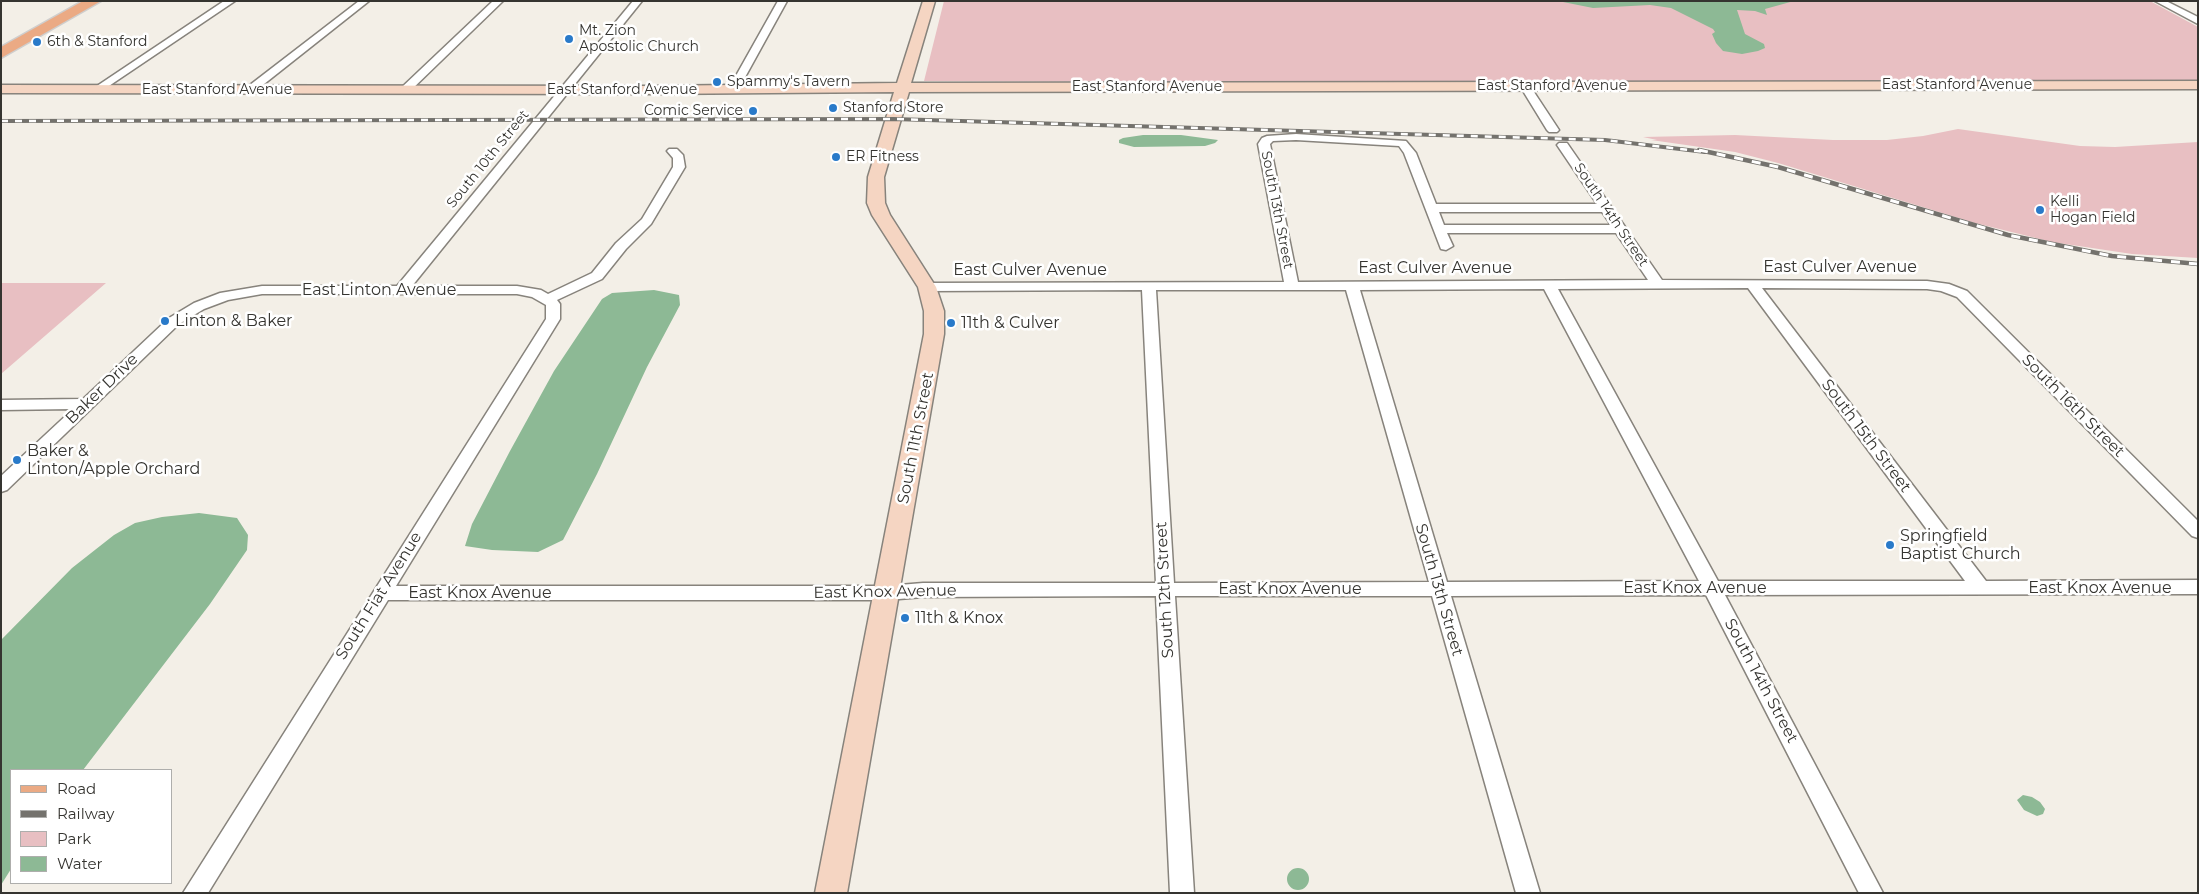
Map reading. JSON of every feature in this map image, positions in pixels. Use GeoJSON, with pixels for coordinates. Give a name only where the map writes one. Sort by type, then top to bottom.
{"type":"FeatureCollection","features":[{"type":"Feature","properties":{"kind":"main road"},"geometry":{"type":"LineString","coordinates":[[1,53],[94,1]]}},
{"type":"Feature","properties":{"kind":"main road","name":"South 11th Street"},"geometry":{"type":"LineString","coordinates":[[831,893],[934,334],[934,311],[927,287],[881,216],[876,197],[876,177],[929,1]]}},
{"type":"Feature","properties":{"kind":"main road","name":"East Stanford Avenue"},"geometry":{"type":"LineString","coordinates":[[1,89],[733,90],[1073,86],[2198,85]]}},
{"type":"Feature","properties":{"kind":"main road","name":"East Stanford Avenue"},"geometry":{"type":"LineString","coordinates":[[1,95],[96,90]]}},
{"type":"Feature","properties":{"kind":"street"},"geometry":{"type":"LineString","coordinates":[[96,90],[232,1]]}},
{"type":"Feature","properties":{"kind":"street"},"geometry":{"type":"LineString","coordinates":[[250,90],[365,1]]}},
{"type":"Feature","properties":{"kind":"street"},"geometry":{"type":"LineString","coordinates":[[405,90],[499,1]]}},
{"type":"Feature","properties":{"kind":"street","name":"South 10th Street"},"geometry":{"type":"LineString","coordinates":[[401,290],[638,1]]}},
{"type":"Feature","properties":{"kind":"street"},"geometry":{"type":"LineString","coordinates":[[733,90],[783,1]]}},
{"type":"Feature","properties":{"kind":"street"},"geometry":{"type":"LineString","coordinates":[[2159,1],[2198,21]]}},
{"type":"Feature","properties":{"kind":"street"},"geometry":{"type":"LineString","coordinates":[[1525,86],[1553,130]]}},
{"type":"Feature","properties":{"kind":"street","name":"South 13th Street"},"geometry":{"type":"LineString","coordinates":[[1292,286],[1264,144],[1266,140],[1271,138],[1316,138],[1402,143],[1407,146],[1432,208]]}},
{"type":"Feature","properties":{"kind":"street","name":"South 14th Street"},"geometry":{"type":"LineString","coordinates":[[1563,145],[1658,285]]}},
{"type":"Feature","properties":{"kind":"street"},"geometry":{"type":"LineString","coordinates":[[548,298],[597,276],[621,246],[647,221],[678,166],[679,157],[673,151]]}},
{"type":"Feature","properties":{"kind":"street"},"geometry":{"type":"LineString","coordinates":[[1446,246],[1441,228],[1432,208],[1605,208]]}},
{"type":"Feature","properties":{"kind":"street"},"geometry":{"type":"LineString","coordinates":[[1441,228],[1619,229]]}},
{"type":"Feature","properties":{"kind":"street","name":"East Culver Avenue"},"geometry":{"type":"LineString","coordinates":[[927,287],[1149,288],[1549,285],[1917,285],[1944,287]]}},
{"type":"Feature","properties":{"kind":"street","name":"South 14th Street"},"geometry":{"type":"LineString","coordinates":[[1549,285],[1712,588],[1872,893]]}},
{"type":"Feature","properties":{"kind":"street","name":"South 15th Street"},"geometry":{"type":"LineString","coordinates":[[1752,285],[1981,588]]}},
{"type":"Feature","properties":{"kind":"street","name":"South 13th Street"},"geometry":{"type":"LineString","coordinates":[[1352,286],[1438,588],[1528,893]]}},
{"type":"Feature","properties":{"kind":"street","name":"South 16th Street"},"geometry":{"type":"LineString","coordinates":[[1944,287],[1962,294],[2198,532]]}},
{"type":"Feature","properties":{"kind":"street","name":"South 12th Street"},"geometry":{"type":"LineString","coordinates":[[1149,288],[1182,893]]}},
{"type":"Feature","properties":{"kind":"street","name":"East Linton Avenue"},"geometry":{"type":"LineString","coordinates":[[210,301],[240,292],[262,290],[518,290],[536,293],[548,298]]}},
{"type":"Feature","properties":{"kind":"street","name":"South Fiat Avenue"},"geometry":{"type":"LineString","coordinates":[[195,893],[553,319],[553,304],[548,298]]}},
{"type":"Feature","properties":{"kind":"street","name":"Baker Drive"},"geometry":{"type":"LineString","coordinates":[[1,486],[176,320],[190,310],[210,301]]}},
{"type":"Feature","properties":{"kind":"street"},"geometry":{"type":"LineString","coordinates":[[1,404],[87,404]]}},
{"type":"Feature","properties":{"kind":"street","name":"East Knox Avenue"},"geometry":{"type":"LineString","coordinates":[[382,593],[887,593],[923,590],[2198,587]]}},
{"type":"Feature","properties":{"kind":"green space"},"geometry":{"type":"Polygon","coordinates":[[[944,1],[2150,1],[2198,27],[2198,80],[1369,83],[924,81],[944,1]]]}},
{"type":"Feature","properties":{"kind":"green space"},"geometry":{"type":"Polygon","coordinates":[[[1958,129],[2080,146],[2115,147],[2198,142],[2198,258],[2132,254],[2052,242],[1975,223],[1778,163],[1735,152],[1651,140],[1657,140],[1643,137],[1735,135],[1833,140],[1887,140],[1923,136],[1958,129]]]}},
{"type":"Feature","properties":{"kind":"green space"},"geometry":{"type":"Polygon","coordinates":[[[1,283],[106,283],[1,374],[1,283]]]}},
{"type":"Feature","properties":{"kind":"water"},"geometry":{"type":"Polygon","coordinates":[[[1558,1],[1794,1],[1765,9],[1767,15],[1755,11],[1737,10],[1745,34],[1764,44],[1765,48],[1742,54],[1723,51],[1716,43],[1712,34],[1715,32],[1713,29],[1671,8],[1650,5],[1593,8],[1558,1]]]}},
{"type":"Feature","properties":{"kind":"water"},"geometry":{"type":"Polygon","coordinates":[[[1143,135],[1181,135],[1218,140],[1205,146],[1134,147],[1119,143],[1119,140],[1123,138],[1143,135]]]}},
{"type":"Feature","properties":{"kind":"water"},"geometry":{"type":"Polygon","coordinates":[[[654,290],[679,295],[680,305],[647,367],[597,474],[563,540],[538,552],[492,550],[465,546],[472,524],[554,371],[602,299],[612,293],[654,290]]]}},
{"type":"Feature","properties":{"kind":"water"},"geometry":{"type":"Polygon","coordinates":[[[199,513],[237,518],[248,535],[247,550],[210,604],[84,769],[10,769],[10,871],[1,885],[1,640],[72,568],[114,535],[135,523],[162,517],[199,513]]]}},
{"type":"Feature","properties":{"kind":"water"},"geometry":{"type":"Polygon","coordinates":[[[2023,795],[2032,797],[2040,802],[2045,809],[2043,814],[2037,816],[2024,810],[2017,800],[2023,795]]]}},
{"type":"Feature","properties":{"kind":"water"},"geometry":{"type":"Polygon","coordinates":[[[1298,868],[1306,871],[1309,879],[1306,887],[1298,890],[1290,887],[1287,879],[1290,871],[1298,868]]]}},
{"type":"Feature","properties":{"kind":"railway"},"geometry":{"type":"LineString","coordinates":[[1,121],[893,119],[1605,140],[1705,152]]}},
{"type":"Feature","properties":{"kind":"railway"},"geometry":{"type":"LineString","coordinates":[[1699,150],[1778,167],[2008,235],[2112,256],[2198,264]]}},
{"type":"Feature","properties":{"kind":"place","name":"Mt. Zion Apostolic Church"},"geometry":{"type":"Point","coordinates":[569,39]}},
{"type":"Feature","properties":{"kind":"place","name":"6th & Stanford"},"geometry":{"type":"Point","coordinates":[37,42]}},
{"type":"Feature","properties":{"kind":"place","name":"Spammy's Tavern"},"geometry":{"type":"Point","coordinates":[717,82]}},
{"type":"Feature","properties":{"kind":"place","name":"Stanford Store"},"geometry":{"type":"Point","coordinates":[833,108]}},
{"type":"Feature","properties":{"kind":"place","name":"Comic Service"},"geometry":{"type":"Point","coordinates":[753,111]}},
{"type":"Feature","properties":{"kind":"place","name":"ER Fitness"},"geometry":{"type":"Point","coordinates":[836,157]}},
{"type":"Feature","properties":{"kind":"place","name":"Kelli Hogan Field"},"geometry":{"type":"Point","coordinates":[2040,210]}},
{"type":"Feature","properties":{"kind":"place","name":"Linton & Baker"},"geometry":{"type":"Point","coordinates":[165,321]}},
{"type":"Feature","properties":{"kind":"place","name":"11th & Culver"},"geometry":{"type":"Point","coordinates":[951,323]}},
{"type":"Feature","properties":{"kind":"place","name":"Baker & Linton/Apple Orchard"},"geometry":{"type":"Point","coordinates":[17,460]}},
{"type":"Feature","properties":{"kind":"place","name":"Springfield Baptist Church"},"geometry":{"type":"Point","coordinates":[1890,545]}},
{"type":"Feature","properties":{"kind":"place","name":"11th & Knox"},"geometry":{"type":"Point","coordinates":[905,618]}}]}
